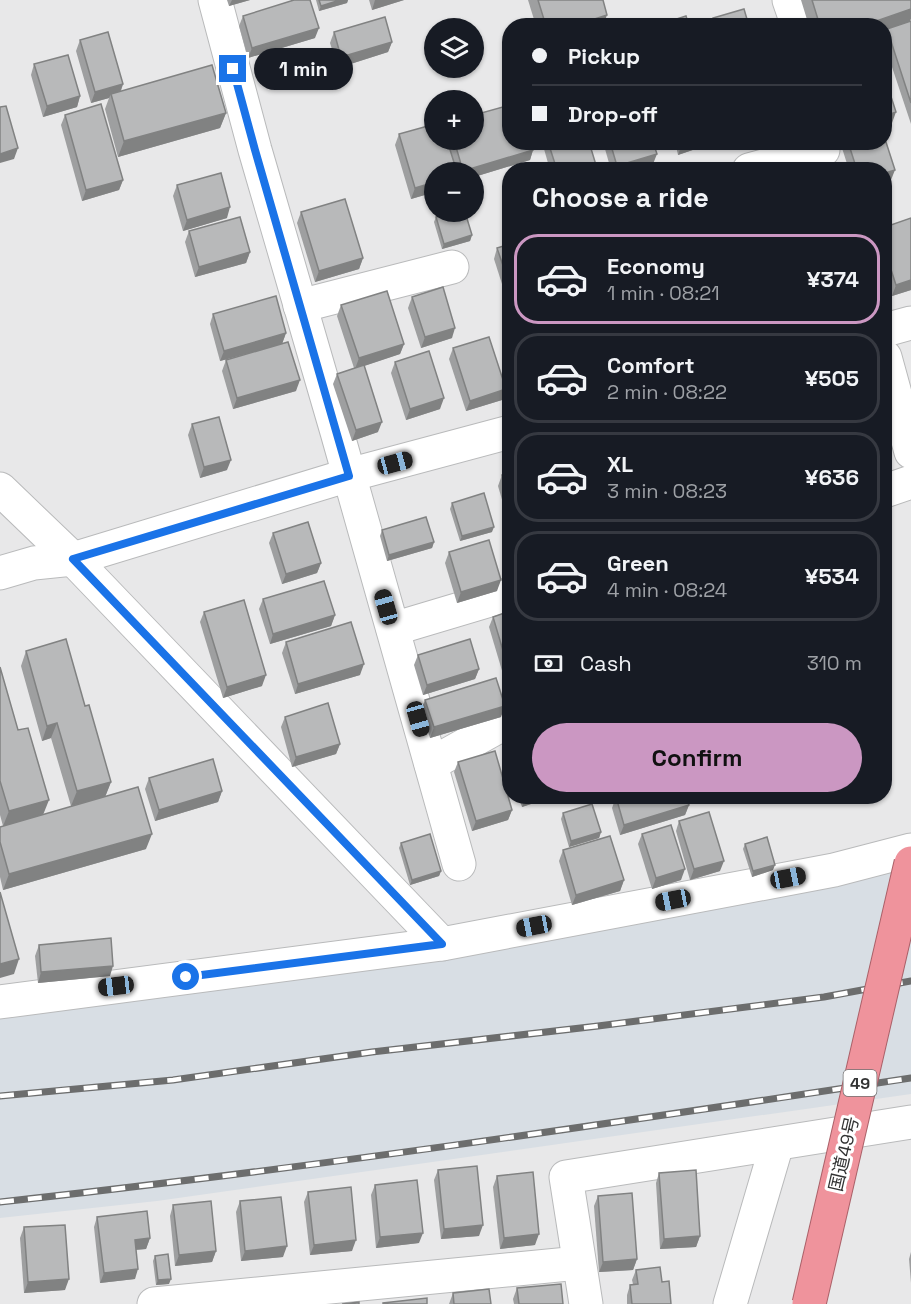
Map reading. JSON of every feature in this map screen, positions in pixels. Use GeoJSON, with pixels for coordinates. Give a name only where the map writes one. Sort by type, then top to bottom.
{"type":"FeatureCollection","features":[{"type":"Feature","properties":{"kind":"highway","name":"国道49号"},"geometry":{"type":"LineString","coordinates":[[809,1304],[911,863]]}},
{"type":"Feature","properties":{"kind":"street"},"geometry":{"type":"LineString","coordinates":[[215,0],[255,150],[459,864]]}},
{"type":"Feature","properties":{"kind":"street"},"geometry":{"type":"LineString","coordinates":[[789,0],[795,18]]}},
{"type":"Feature","properties":{"kind":"street"},"geometry":{"type":"LineString","coordinates":[[786,162],[824,154]]}},
{"type":"Feature","properties":{"kind":"street"},"geometry":{"type":"LineString","coordinates":[[300,306],[452,267]]}},
{"type":"Feature","properties":{"kind":"street"},"geometry":{"type":"LineString","coordinates":[[892,328],[911,323]]}},
{"type":"Feature","properties":{"kind":"street"},"geometry":{"type":"LineString","coordinates":[[892,383],[911,452]]}},
{"type":"Feature","properties":{"kind":"street"},"geometry":{"type":"LineString","coordinates":[[0,573],[34,563],[73,559],[349,476],[502,434]]}},
{"type":"Feature","properties":{"kind":"street"},"geometry":{"type":"LineString","coordinates":[[892,489],[911,482]]}},
{"type":"Feature","properties":{"kind":"street"},"geometry":{"type":"LineString","coordinates":[[0,489],[73,559],[442,944]]}},
{"type":"Feature","properties":{"kind":"street"},"geometry":{"type":"LineString","coordinates":[[393,629],[502,596]]}},
{"type":"Feature","properties":{"kind":"street"},"geometry":{"type":"LineString","coordinates":[[431,764],[502,724]]}},
{"type":"Feature","properties":{"kind":"street"},"geometry":{"type":"LineString","coordinates":[[0,1002],[442,944],[834,870],[911,850]]}},
{"type":"Feature","properties":{"kind":"street"},"geometry":{"type":"LineString","coordinates":[[586,1304],[566,1177],[911,1122]]}},
{"type":"Feature","properties":{"kind":"street"},"geometry":{"type":"LineString","coordinates":[[730,1304],[777,1144]]}},
{"type":"Feature","properties":{"kind":"street"},"geometry":{"type":"LineString","coordinates":[[154,1304],[579,1263]]}},
{"type":"Feature","properties":{"kind":"shaded area"},"geometry":{"type":"Polygon","coordinates":[[[911,869],[911,1094],[157,1201],[0,1218],[0,1015],[489,948],[911,869]]]}},
{"type":"Feature","properties":{"kind":"building"},"geometry":{"type":"Polygon","coordinates":[[[294,0],[310,0],[319,28],[252,48],[243,16],[294,0]]]}},
{"type":"Feature","properties":{"kind":"building"},"geometry":{"type":"Polygon","coordinates":[[[319,0],[340,0],[321,6],[319,0]]]}},
{"type":"Feature","properties":{"kind":"building"},"geometry":{"type":"Polygon","coordinates":[[[538,0],[603,0],[607,15],[598,18],[544,18],[538,0]]]}},
{"type":"Feature","properties":{"kind":"building"},"geometry":{"type":"Polygon","coordinates":[[[812,0],[911,0],[911,9],[885,18],[818,18],[812,0]]]}},
{"type":"Feature","properties":{"kind":"building"},"geometry":{"type":"Polygon","coordinates":[[[744,9],[747,18],[713,18],[744,9]]]}},
{"type":"Feature","properties":{"kind":"building"},"geometry":{"type":"Polygon","coordinates":[[[385,17],[392,42],[341,57],[334,32],[385,17]]]}},
{"type":"Feature","properties":{"kind":"building"},"geometry":{"type":"Polygon","coordinates":[[[911,21],[911,103],[892,44],[892,27],[911,21]]]}},
{"type":"Feature","properties":{"kind":"building"},"geometry":{"type":"Polygon","coordinates":[[[108,32],[123,84],[95,92],[80,40],[108,32]]]}},
{"type":"Feature","properties":{"kind":"building"},"geometry":{"type":"Polygon","coordinates":[[[68,55],[80,96],[47,106],[34,64],[68,55]]]}},
{"type":"Feature","properties":{"kind":"building"},"geometry":{"type":"Polygon","coordinates":[[[212,65],[226,113],[124,141],[111,94],[212,65]]]}},
{"type":"Feature","properties":{"kind":"building"},"geometry":{"type":"Polygon","coordinates":[[[892,100],[896,112],[892,113],[892,100]]]}},
{"type":"Feature","properties":{"kind":"building"},"geometry":{"type":"Polygon","coordinates":[[[101,104],[123,180],[86,190],[65,115],[101,104]]]}},
{"type":"Feature","properties":{"kind":"building"},"geometry":{"type":"Polygon","coordinates":[[[6,106],[18,148],[0,154],[0,107],[6,106]]]}},
{"type":"Feature","properties":{"kind":"building"},"geometry":{"type":"Polygon","coordinates":[[[502,107],[502,150],[533,150],[484,165],[484,162],[460,162],[457,150],[484,150],[484,112],[502,107]]]}},
{"type":"Feature","properties":{"kind":"building"},"geometry":{"type":"Polygon","coordinates":[[[424,127],[424,150],[450,150],[454,162],[424,162],[424,185],[415,188],[399,134],[424,127]]]}},
{"type":"Feature","properties":{"kind":"building"},"geometry":{"type":"Polygon","coordinates":[[[551,150],[591,150],[595,162],[554,162],[551,150]]]}},
{"type":"Feature","properties":{"kind":"building"},"geometry":{"type":"Polygon","coordinates":[[[612,150],[656,150],[657,154],[630,162],[616,162],[612,150]]]}},
{"type":"Feature","properties":{"kind":"building"},"geometry":{"type":"Polygon","coordinates":[[[851,150],[889,150],[895,170],[892,171],[892,162],[854,162],[851,150]]]}},
{"type":"Feature","properties":{"kind":"building"},"geometry":{"type":"Polygon","coordinates":[[[221,173],[230,207],[187,220],[177,185],[221,173]]]}},
{"type":"Feature","properties":{"kind":"building"},"geometry":{"type":"Polygon","coordinates":[[[345,199],[363,258],[319,271],[301,212],[345,199]]]}},
{"type":"Feature","properties":{"kind":"building"},"geometry":{"type":"Polygon","coordinates":[[[240,217],[250,252],[199,267],[189,231],[240,217]]]}},
{"type":"Feature","properties":{"kind":"building"},"geometry":{"type":"Polygon","coordinates":[[[911,218],[911,280],[896,285],[892,273],[892,225],[911,218]]]}},
{"type":"Feature","properties":{"kind":"building"},"geometry":{"type":"Polygon","coordinates":[[[437,222],[468,222],[472,235],[444,244],[437,222]]]}},
{"type":"Feature","properties":{"kind":"building"},"geometry":{"type":"Polygon","coordinates":[[[502,246],[502,263],[497,248],[502,246]]]}},
{"type":"Feature","properties":{"kind":"building"},"geometry":{"type":"Polygon","coordinates":[[[443,287],[455,328],[425,337],[412,297],[443,287]]]}},
{"type":"Feature","properties":{"kind":"building"},"geometry":{"type":"Polygon","coordinates":[[[387,291],[404,344],[359,358],[341,305],[387,291]]]}},
{"type":"Feature","properties":{"kind":"building"},"geometry":{"type":"Polygon","coordinates":[[[276,296],[286,333],[224,351],[213,314],[276,296]]]}},
{"type":"Feature","properties":{"kind":"building"},"geometry":{"type":"Polygon","coordinates":[[[489,337],[502,377],[502,390],[470,401],[453,348],[489,337]]]}},
{"type":"Feature","properties":{"kind":"building"},"geometry":{"type":"Polygon","coordinates":[[[288,342],[300,380],[237,398],[226,360],[288,342]]]}},
{"type":"Feature","properties":{"kind":"building"},"geometry":{"type":"Polygon","coordinates":[[[429,351],[444,398],[410,409],[395,362],[429,351]]]}},
{"type":"Feature","properties":{"kind":"building"},"geometry":{"type":"Polygon","coordinates":[[[364,365],[382,422],[356,430],[337,374],[364,365]]]}},
{"type":"Feature","properties":{"kind":"building"},"geometry":{"type":"Polygon","coordinates":[[[219,417],[231,460],[204,467],[192,424],[219,417]]]}},
{"type":"Feature","properties":{"kind":"building"},"geometry":{"type":"Polygon","coordinates":[[[484,493],[494,527],[462,536],[452,503],[484,493]]]}},
{"type":"Feature","properties":{"kind":"building"},"geometry":{"type":"Polygon","coordinates":[[[426,517],[434,542],[389,555],[382,530],[426,517]]]}},
{"type":"Feature","properties":{"kind":"building"},"geometry":{"type":"Polygon","coordinates":[[[308,522],[321,563],[286,574],[273,533],[308,522]]]}},
{"type":"Feature","properties":{"kind":"building"},"geometry":{"type":"Polygon","coordinates":[[[489,540],[501,580],[461,592],[449,552],[489,540]]]}},
{"type":"Feature","properties":{"kind":"building"},"geometry":{"type":"Polygon","coordinates":[[[324,581],[335,615],[273,634],[263,599],[324,581]]]}},
{"type":"Feature","properties":{"kind":"building"},"geometry":{"type":"Polygon","coordinates":[[[244,600],[266,675],[227,687],[204,612],[244,600]]]}},
{"type":"Feature","properties":{"kind":"building"},"geometry":{"type":"Polygon","coordinates":[[[502,614],[502,647],[493,617],[502,614]]]}},
{"type":"Feature","properties":{"kind":"building"},"geometry":{"type":"Polygon","coordinates":[[[351,622],[364,664],[298,684],[286,642],[351,622]]]}},
{"type":"Feature","properties":{"kind":"building"},"geometry":{"type":"Polygon","coordinates":[[[66,639],[85,706],[89,705],[111,782],[77,791],[57,723],[47,726],[26,651],[66,639]]]}},
{"type":"Feature","properties":{"kind":"building"},"geometry":{"type":"Polygon","coordinates":[[[470,639],[479,669],[427,685],[418,655],[470,639]]]}},
{"type":"Feature","properties":{"kind":"building"},"geometry":{"type":"Polygon","coordinates":[[[0,667],[18,730],[28,728],[49,800],[9,811],[0,781],[0,667]]]}},
{"type":"Feature","properties":{"kind":"building"},"geometry":{"type":"Polygon","coordinates":[[[496,678],[502,697],[502,707],[434,727],[425,700],[496,678]]]}},
{"type":"Feature","properties":{"kind":"building"},"geometry":{"type":"Polygon","coordinates":[[[328,703],[340,744],[296,757],[285,717],[328,703]]]}},
{"type":"Feature","properties":{"kind":"building"},"geometry":{"type":"Polygon","coordinates":[[[495,751],[502,775],[502,804],[510,804],[512,810],[476,821],[458,762],[495,751]]]}},
{"type":"Feature","properties":{"kind":"building"},"geometry":{"type":"Polygon","coordinates":[[[213,759],[222,791],[159,810],[149,778],[213,759]]]}},
{"type":"Feature","properties":{"kind":"building"},"geometry":{"type":"Polygon","coordinates":[[[138,787],[152,834],[9,874],[0,842],[0,827],[138,787]]]}},
{"type":"Feature","properties":{"kind":"building"},"geometry":{"type":"Polygon","coordinates":[[[592,804],[601,832],[571,841],[563,813],[592,804]]]}},
{"type":"Feature","properties":{"kind":"building"},"geometry":{"type":"Polygon","coordinates":[[[618,804],[689,804],[689,805],[624,825],[618,804]]]}},
{"type":"Feature","properties":{"kind":"building"},"geometry":{"type":"Polygon","coordinates":[[[709,812],[724,861],[694,869],[679,821],[709,812]]]}},
{"type":"Feature","properties":{"kind":"building"},"geometry":{"type":"Polygon","coordinates":[[[671,825],[685,869],[656,878],[642,834],[671,825]]]}},
{"type":"Feature","properties":{"kind":"building"},"geometry":{"type":"Polygon","coordinates":[[[430,834],[441,871],[412,880],[401,843],[430,834]]]}},
{"type":"Feature","properties":{"kind":"building"},"geometry":{"type":"Polygon","coordinates":[[[610,836],[624,880],[576,895],[563,850],[610,836]]]}},
{"type":"Feature","properties":{"kind":"building"},"geometry":{"type":"Polygon","coordinates":[[[767,837],[775,865],[753,871],[745,844],[767,837]]]}},
{"type":"Feature","properties":{"kind":"building"},"geometry":{"type":"Polygon","coordinates":[[[0,892],[19,959],[0,964],[0,892]]]}},
{"type":"Feature","properties":{"kind":"building"},"geometry":{"type":"Polygon","coordinates":[[[111,938],[113,966],[41,972],[39,945],[111,938]]]}},
{"type":"Feature","properties":{"kind":"building"},"geometry":{"type":"Polygon","coordinates":[[[477,1166],[483,1225],[444,1229],[438,1170],[477,1166]]]}},
{"type":"Feature","properties":{"kind":"building"},"geometry":{"type":"Polygon","coordinates":[[[696,1170],[700,1236],[664,1239],[659,1173],[696,1170]]]}},
{"type":"Feature","properties":{"kind":"building"},"geometry":{"type":"Polygon","coordinates":[[[533,1172],[539,1234],[504,1238],[497,1176],[533,1172]]]}},
{"type":"Feature","properties":{"kind":"building"},"geometry":{"type":"Polygon","coordinates":[[[417,1180],[423,1233],[380,1237],[375,1185],[417,1180]]]}},
{"type":"Feature","properties":{"kind":"building"},"geometry":{"type":"Polygon","coordinates":[[[351,1187],[356,1240],[314,1245],[308,1192],[351,1187]]]}},
{"type":"Feature","properties":{"kind":"building"},"geometry":{"type":"Polygon","coordinates":[[[632,1193],[637,1259],[603,1262],[598,1196],[632,1193]]]}},
{"type":"Feature","properties":{"kind":"building"},"geometry":{"type":"Polygon","coordinates":[[[281,1197],[287,1246],[245,1251],[240,1201],[281,1197]]]}},
{"type":"Feature","properties":{"kind":"building"},"geometry":{"type":"Polygon","coordinates":[[[211,1201],[216,1251],[179,1255],[173,1205],[211,1201]]]}},
{"type":"Feature","properties":{"kind":"building"},"geometry":{"type":"Polygon","coordinates":[[[147,1211],[150,1238],[135,1240],[138,1269],[104,1273],[97,1217],[147,1211]]]}},
{"type":"Feature","properties":{"kind":"building"},"geometry":{"type":"Polygon","coordinates":[[[65,1225],[69,1279],[28,1282],[24,1227],[65,1225]]]}},
{"type":"Feature","properties":{"kind":"building"},"geometry":{"type":"Polygon","coordinates":[[[168,1254],[171,1279],[158,1280],[155,1256],[168,1254]]]}},
{"type":"Feature","properties":{"kind":"building"},"geometry":{"type":"Polygon","coordinates":[[[660,1267],[662,1282],[669,1281],[671,1304],[632,1304],[630,1285],[638,1284],[636,1270],[660,1267]]]}},
{"type":"Feature","properties":{"kind":"building"},"geometry":{"type":"Polygon","coordinates":[[[561,1284],[563,1304],[519,1304],[517,1288],[561,1284]]]}},
{"type":"Feature","properties":{"kind":"building"},"geometry":{"type":"Polygon","coordinates":[[[489,1289],[491,1304],[454,1304],[453,1293],[489,1289]]]}},
{"type":"Feature","properties":{"kind":"building"},"geometry":{"type":"Polygon","coordinates":[[[427,1298],[427,1304],[383,1304],[383,1303],[427,1298]]]}},
{"type":"Feature","properties":{"kind":"railway"},"geometry":{"type":"LineString","coordinates":[[0,1096],[173,1080],[372,1052],[824,997],[911,981]]}},
{"type":"Feature","properties":{"kind":"railway"},"geometry":{"type":"LineString","coordinates":[[0,1202],[570,1129],[911,1078]]}},
{"type":"Feature","properties":{"kind":"route"},"geometry":{"type":"LineString","coordinates":[[186,977],[442,944],[73,559],[349,476],[233,69]]}}]}
